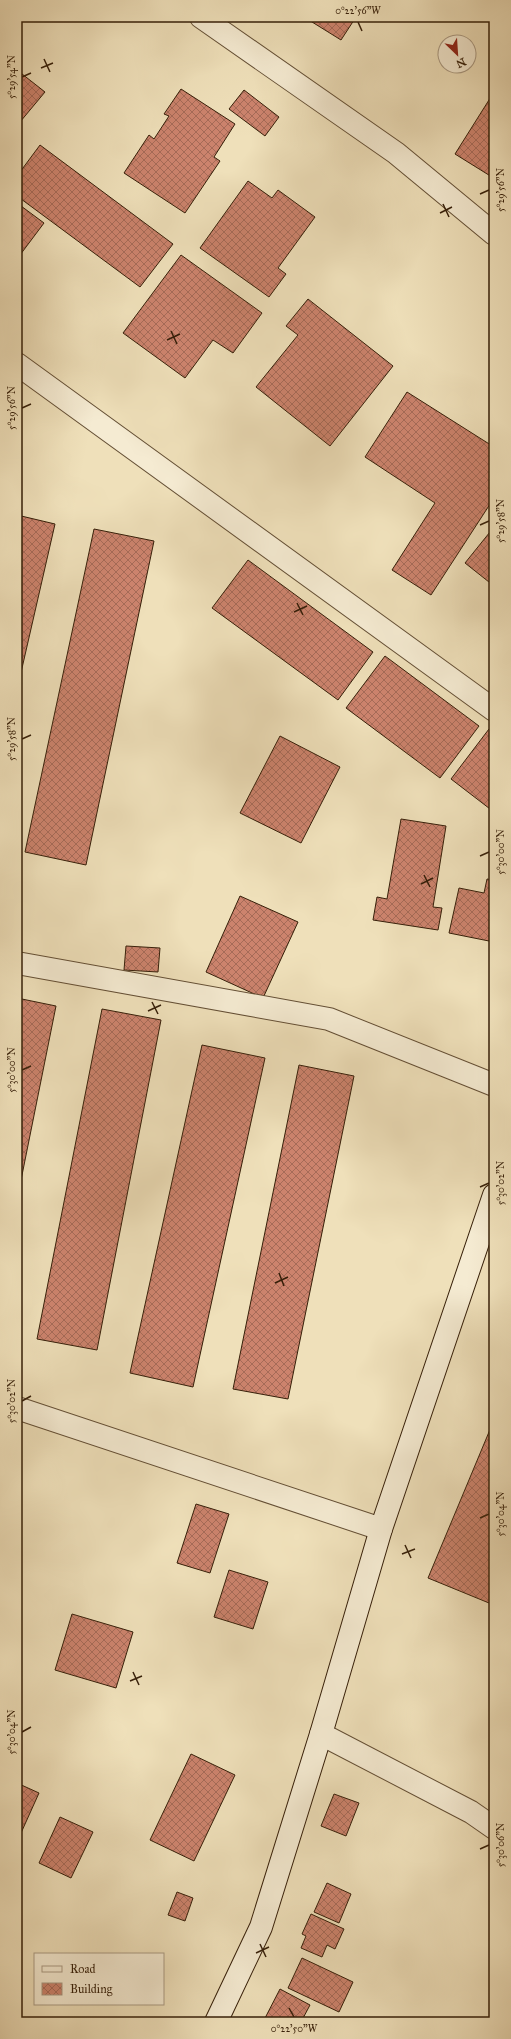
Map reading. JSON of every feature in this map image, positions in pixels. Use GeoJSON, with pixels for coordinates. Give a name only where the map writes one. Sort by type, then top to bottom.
{"type":"FeatureCollection","features":[{"type":"Feature","properties":{"kind":"street"},"geometry":{"type":"LineString","coordinates":[[201,17],[396,153],[494,234]]}},
{"type":"Feature","properties":{"kind":"street"},"geometry":{"type":"LineString","coordinates":[[17,364],[494,710]]}},
{"type":"Feature","properties":{"kind":"street"},"geometry":{"type":"LineString","coordinates":[[17,963],[329,1019],[494,1085]]}},
{"type":"Feature","properties":{"kind":"street"},"geometry":{"type":"LineString","coordinates":[[216,2022],[261,1927],[321,1734],[382,1529],[494,1195]]}},
{"type":"Feature","properties":{"kind":"street"},"geometry":{"type":"LineString","coordinates":[[17,1408],[382,1529]]}},
{"type":"Feature","properties":{"kind":"street"},"geometry":{"type":"LineString","coordinates":[[321,1734],[471,1812],[494,1828]]}},
{"type":"Feature","properties":{"kind":"building"},"geometry":{"type":"Polygon","coordinates":[[[304,17],[356,17],[341,40],[304,17]]]}},
{"type":"Feature","properties":{"kind":"building"},"geometry":{"type":"Polygon","coordinates":[[[17,70],[45,92],[20,122],[17,120],[17,70]]]}},
{"type":"Feature","properties":{"kind":"building"},"geometry":{"type":"Polygon","coordinates":[[[181,89],[235,124],[214,157],[220,161],[185,213],[124,173],[149,135],[154,139],[169,116],[164,114],[181,89]]]}},
{"type":"Feature","properties":{"kind":"building"},"geometry":{"type":"Polygon","coordinates":[[[244,90],[279,117],[265,136],[229,109],[244,90]]]}},
{"type":"Feature","properties":{"kind":"building"},"geometry":{"type":"Polygon","coordinates":[[[494,92],[494,173],[492,177],[455,154],[494,92]]]}},
{"type":"Feature","properties":{"kind":"building"},"geometry":{"type":"Polygon","coordinates":[[[40,145],[173,244],[140,287],[17,196],[17,176],[40,145]]]}},
{"type":"Feature","properties":{"kind":"building"},"geometry":{"type":"Polygon","coordinates":[[[248,181],[272,198],[278,190],[315,217],[278,268],[286,274],[269,297],[200,248],[248,181]]]}},
{"type":"Feature","properties":{"kind":"building"},"geometry":{"type":"Polygon","coordinates":[[[17,203],[44,223],[17,259],[17,203]]]}},
{"type":"Feature","properties":{"kind":"building"},"geometry":{"type":"Polygon","coordinates":[[[181,255],[262,313],[233,353],[213,340],[185,378],[123,333],[181,255]]]}},
{"type":"Feature","properties":{"kind":"building"},"geometry":{"type":"Polygon","coordinates":[[[308,299],[393,366],[330,446],[256,387],[298,335],[286,326],[308,299]]]}},
{"type":"Feature","properties":{"kind":"building"},"geometry":{"type":"Polygon","coordinates":[[[407,392],[494,447],[494,498],[431,595],[392,570],[435,503],[365,457],[407,392]]]}},
{"type":"Feature","properties":{"kind":"building"},"geometry":{"type":"Polygon","coordinates":[[[17,515],[55,524],[17,690],[17,515]]]}},
{"type":"Feature","properties":{"kind":"building"},"geometry":{"type":"Polygon","coordinates":[[[494,527],[494,586],[465,563],[494,527]]]}},
{"type":"Feature","properties":{"kind":"building"},"geometry":{"type":"Polygon","coordinates":[[[94,529],[154,541],[86,865],[25,852],[94,529]]]}},
{"type":"Feature","properties":{"kind":"building"},"geometry":{"type":"Polygon","coordinates":[[[248,560],[373,652],[338,700],[212,608],[248,560]]]}},
{"type":"Feature","properties":{"kind":"building"},"geometry":{"type":"Polygon","coordinates":[[[385,656],[479,726],[440,778],[346,708],[385,656]]]}},
{"type":"Feature","properties":{"kind":"building"},"geometry":{"type":"Polygon","coordinates":[[[489,729],[494,734],[494,812],[451,779],[489,729]]]}},
{"type":"Feature","properties":{"kind":"building"},"geometry":{"type":"Polygon","coordinates":[[[280,736],[340,767],[301,843],[240,813],[280,736]]]}},
{"type":"Feature","properties":{"kind":"building"},"geometry":{"type":"Polygon","coordinates":[[[401,819],[446,826],[433,907],[442,908],[438,930],[373,920],[377,897],[387,899],[401,819]]]}},
{"type":"Feature","properties":{"kind":"building"},"geometry":{"type":"Polygon","coordinates":[[[487,879],[494,880],[494,942],[449,933],[459,888],[484,893],[487,879]]]}},
{"type":"Feature","properties":{"kind":"building"},"geometry":{"type":"Polygon","coordinates":[[[240,896],[298,922],[263,998],[206,972],[240,896]]]}},
{"type":"Feature","properties":{"kind":"building"},"geometry":{"type":"Polygon","coordinates":[[[126,946],[160,948],[158,972],[124,970],[126,946]]]}},
{"type":"Feature","properties":{"kind":"building"},"geometry":{"type":"Polygon","coordinates":[[[17,998],[56,1006],[17,1200],[17,998]]]}},
{"type":"Feature","properties":{"kind":"building"},"geometry":{"type":"Polygon","coordinates":[[[102,1009],[161,1020],[97,1350],[37,1339],[102,1009]]]}},
{"type":"Feature","properties":{"kind":"building"},"geometry":{"type":"Polygon","coordinates":[[[202,1045],[265,1058],[193,1387],[130,1373],[202,1045]]]}},
{"type":"Feature","properties":{"kind":"building"},"geometry":{"type":"Polygon","coordinates":[[[299,1065],[354,1076],[288,1399],[233,1389],[299,1065]]]}},
{"type":"Feature","properties":{"kind":"building"},"geometry":{"type":"Polygon","coordinates":[[[494,1420],[494,1592],[489,1603],[428,1578],[494,1420]]]}},
{"type":"Feature","properties":{"kind":"building"},"geometry":{"type":"Polygon","coordinates":[[[196,1504],[229,1514],[210,1573],[177,1563],[196,1504]]]}},
{"type":"Feature","properties":{"kind":"building"},"geometry":{"type":"Polygon","coordinates":[[[229,1570],[268,1582],[253,1629],[214,1617],[229,1570]]]}},
{"type":"Feature","properties":{"kind":"building"},"geometry":{"type":"Polygon","coordinates":[[[72,1614],[133,1632],[116,1688],[55,1670],[72,1614]]]}},
{"type":"Feature","properties":{"kind":"building"},"geometry":{"type":"Polygon","coordinates":[[[191,1754],[235,1775],[194,1861],[150,1840],[191,1754]]]}},
{"type":"Feature","properties":{"kind":"building"},"geometry":{"type":"Polygon","coordinates":[[[17,1783],[39,1793],[21,1833],[17,1832],[17,1783]]]}},
{"type":"Feature","properties":{"kind":"building"},"geometry":{"type":"Polygon","coordinates":[[[334,1794],[359,1803],[346,1836],[321,1826],[334,1794]]]}},
{"type":"Feature","properties":{"kind":"building"},"geometry":{"type":"Polygon","coordinates":[[[60,1817],[93,1832],[71,1878],[39,1863],[60,1817]]]}},
{"type":"Feature","properties":{"kind":"building"},"geometry":{"type":"Polygon","coordinates":[[[327,1883],[351,1894],[339,1923],[314,1912],[327,1883]]]}},
{"type":"Feature","properties":{"kind":"building"},"geometry":{"type":"Polygon","coordinates":[[[177,1892],[193,1898],[185,1921],[168,1915],[177,1892]]]}},
{"type":"Feature","properties":{"kind":"building"},"geometry":{"type":"Polygon","coordinates":[[[311,1914],[344,1929],[335,1949],[327,1945],[322,1957],[301,1948],[306,1936],[302,1934],[311,1914]]]}},
{"type":"Feature","properties":{"kind":"building"},"geometry":{"type":"Polygon","coordinates":[[[302,1958],[353,1982],[339,2012],[288,1988],[302,1958]]]}},
{"type":"Feature","properties":{"kind":"building"},"geometry":{"type":"Polygon","coordinates":[[[280,1989],[310,2005],[301,2022],[263,2022],[280,1989]]]}}]}
